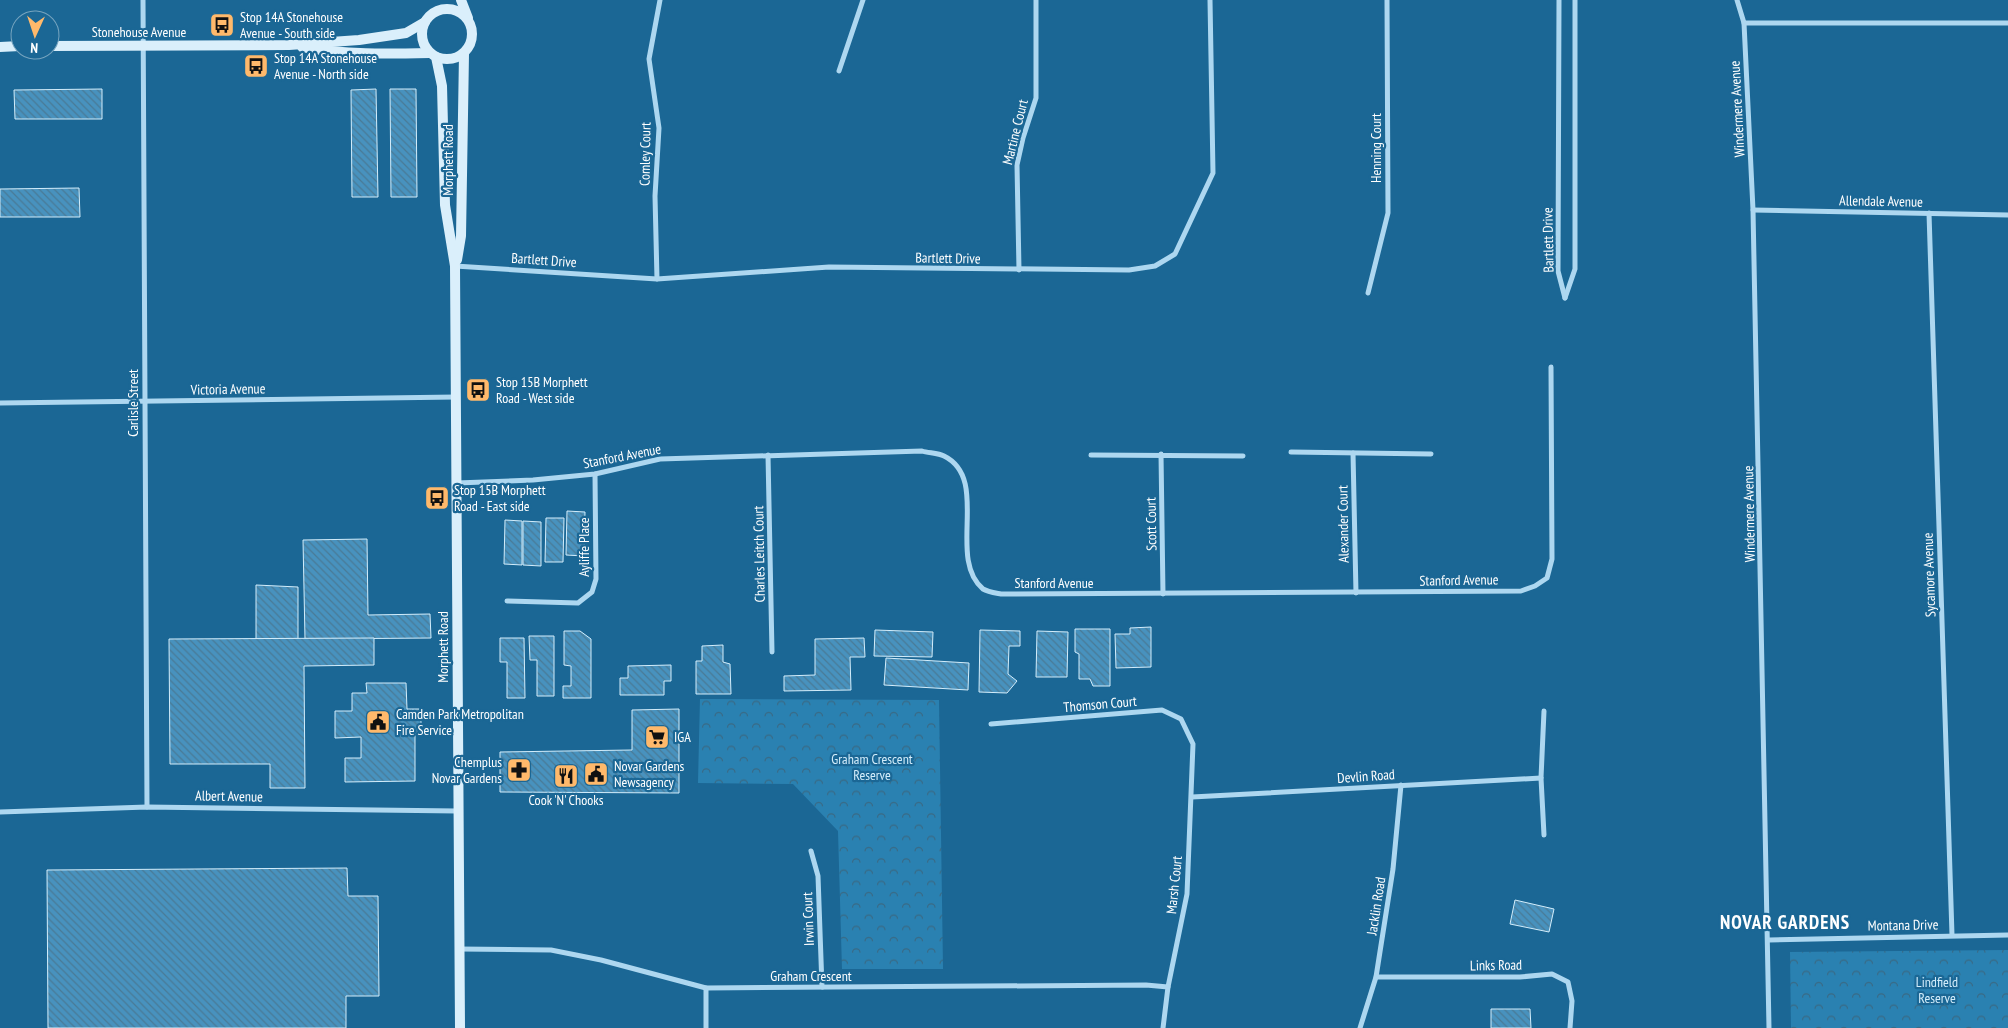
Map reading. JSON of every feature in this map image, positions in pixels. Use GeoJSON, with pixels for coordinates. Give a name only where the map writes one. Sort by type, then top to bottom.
{"type":"FeatureCollection","features":[{"type":"Feature","properties":{"kind":"street","name":"Carlisle Street"},"geometry":{"type":"LineString","coordinates":[[143,0],[147,807]]}},
{"type":"Feature","properties":{"kind":"street"},"geometry":{"type":"LineString","coordinates":[[439,0],[435,12],[425,22],[422,31],[422,42],[433,55],[445,60],[455,59],[464,54],[470,46],[473,37],[472,27],[461,0]]}},
{"type":"Feature","properties":{"kind":"street","name":"Comley Court"},"geometry":{"type":"LineString","coordinates":[[657,279],[655,196],[659,128],[649,59],[660,0]]}},
{"type":"Feature","properties":{"kind":"street"},"geometry":{"type":"LineString","coordinates":[[839,71],[863,0]]}},
{"type":"Feature","properties":{"kind":"street","name":"Martine Court"},"geometry":{"type":"LineString","coordinates":[[1019,270],[1017,165],[1023,138],[1036,98],[1036,0]]}},
{"type":"Feature","properties":{"kind":"street","name":"Bartlett Drive"},"geometry":{"type":"LineString","coordinates":[[456,266],[657,279],[829,267],[1128,270],[1155,266],[1175,254],[1213,172],[1210,0]]}},
{"type":"Feature","properties":{"kind":"street","name":"Henning Court"},"geometry":{"type":"LineString","coordinates":[[1368,293],[1388,213],[1387,0]]}},
{"type":"Feature","properties":{"kind":"street","name":"Bartlett Drive"},"geometry":{"type":"LineString","coordinates":[[1559,0],[1558,271],[1565,298],[1576,269],[1575,0]]}},
{"type":"Feature","properties":{"kind":"street","name":"Windermere Avenue"},"geometry":{"type":"LineString","coordinates":[[1738,0],[1744,24],[1753,210],[1769,940],[1769,1028]]}},
{"type":"Feature","properties":{"kind":"street"},"geometry":{"type":"LineString","coordinates":[[435,12],[451,9],[461,12],[468,19]]}},
{"type":"Feature","properties":{"kind":"street","name":"Stonehouse Avenue"},"geometry":{"type":"LineString","coordinates":[[60,46],[289,45],[359,40],[406,33],[425,22]]}},
{"type":"Feature","properties":{"kind":"street"},"geometry":{"type":"LineString","coordinates":[[1744,24],[2008,23]]}},
{"type":"Feature","properties":{"kind":"street","name":"Stonehouse Avenue"},"geometry":{"type":"LineString","coordinates":[[289,45],[329,52],[374,55],[433,55]]}},
{"type":"Feature","properties":{"kind":"street","name":"Morphett Road"},"geometry":{"type":"LineString","coordinates":[[456,266],[462,236],[464,54]]}},
{"type":"Feature","properties":{"kind":"street","name":"Morphett Road"},"geometry":{"type":"LineString","coordinates":[[433,55],[442,86],[445,205],[456,266],[457,810],[460,1028]]}},
{"type":"Feature","properties":{"kind":"street","name":"Allendale Avenue"},"geometry":{"type":"LineString","coordinates":[[1753,210],[2008,214]]}},
{"type":"Feature","properties":{"kind":"street","name":"Sycamore Avenue"},"geometry":{"type":"LineString","coordinates":[[1929,213],[1952,936]]}},
{"type":"Feature","properties":{"kind":"street","name":"Stanford Avenue"},"geometry":{"type":"LineString","coordinates":[[457,483],[533,480],[595,474],[660,459],[922,451],[944,456],[959,468],[966,482],[968,560],[974,578],[985,590],[1001,594],[1356,594],[1521,591],[1535,586],[1547,578],[1552,559],[1551,367]]}},
{"type":"Feature","properties":{"kind":"street","name":"Victoria Avenue"},"geometry":{"type":"LineString","coordinates":[[0,403],[456,397]]}},
{"type":"Feature","properties":{"kind":"street"},"geometry":{"type":"LineString","coordinates":[[1291,452],[1431,454]]}},
{"type":"Feature","properties":{"kind":"street","name":"Alexander Court"},"geometry":{"type":"LineString","coordinates":[[1353,453],[1356,594]]}},
{"type":"Feature","properties":{"kind":"street","name":"Scott Court"},"geometry":{"type":"LineString","coordinates":[[1161,454],[1164,594]]}},
{"type":"Feature","properties":{"kind":"street","name":"Charles Leitch Court"},"geometry":{"type":"LineString","coordinates":[[768,455],[772,652]]}},
{"type":"Feature","properties":{"kind":"street"},"geometry":{"type":"LineString","coordinates":[[1091,455],[1243,456]]}},
{"type":"Feature","properties":{"kind":"street","name":"Ayliffe Place"},"geometry":{"type":"LineString","coordinates":[[507,601],[578,603],[592,592],[596,580],[595,474]]}},
{"type":"Feature","properties":{"kind":"street","name":"Thomson Court"},"geometry":{"type":"LineString","coordinates":[[990,724],[1162,710],[1181,719],[1193,744]]}},
{"type":"Feature","properties":{"kind":"street"},"geometry":{"type":"LineString","coordinates":[[1544,710],[1541,778],[1544,835]]}},
{"type":"Feature","properties":{"kind":"street","name":"Marsh Court"},"geometry":{"type":"LineString","coordinates":[[1163,1028],[1168,987],[1187,894],[1193,744]]}},
{"type":"Feature","properties":{"kind":"street","name":"Devlin Road"},"geometry":{"type":"LineString","coordinates":[[1192,796],[1541,778]]}},
{"type":"Feature","properties":{"kind":"street","name":"Jacklin Road"},"geometry":{"type":"LineString","coordinates":[[1360,1028],[1376,977],[1393,869],[1401,785]]}},
{"type":"Feature","properties":{"kind":"street","name":"Albert Avenue"},"geometry":{"type":"LineString","coordinates":[[0,812],[147,807],[457,810]]}},
{"type":"Feature","properties":{"kind":"street","name":"Irwin Court"},"geometry":{"type":"LineString","coordinates":[[811,851],[818,876],[822,987]]}},
{"type":"Feature","properties":{"kind":"street","name":"Montana Drive"},"geometry":{"type":"LineString","coordinates":[[1769,940],[2008,935]]}},
{"type":"Feature","properties":{"kind":"street","name":"Graham Crescent"},"geometry":{"type":"LineString","coordinates":[[458,949],[551,950],[600,960],[706,988],[1146,984],[1168,987]]}},
{"type":"Feature","properties":{"kind":"street","name":"Links Road"},"geometry":{"type":"LineString","coordinates":[[1376,977],[1520,977],[1552,974],[1568,982],[1572,991],[1570,1028]]}},
{"type":"Feature","properties":{"kind":"street"},"geometry":{"type":"LineString","coordinates":[[706,988],[706,1028]]}},
{"type":"Feature","properties":{"kind":"green space","name":"Graham Crescent Reserve"},"geometry":{"type":"Polygon","coordinates":[[[700,699],[939,700],[943,969],[842,969],[838,831],[793,784],[698,783],[700,699]]]}},
{"type":"Feature","properties":{"kind":"green space","name":"Lindfield Reserve"},"geometry":{"type":"Polygon","coordinates":[[[2008,950],[2008,1028],[1791,1028],[1790,952],[2008,950]]]}},
{"type":"Feature","properties":{"kind":"building"},"geometry":{"type":"Polygon","coordinates":[[[102,89],[102,119],[15,119],[14,90],[102,89]]]}},
{"type":"Feature","properties":{"kind":"building"},"geometry":{"type":"Polygon","coordinates":[[[376,89],[378,197],[352,197],[351,90],[376,89]]]}},
{"type":"Feature","properties":{"kind":"building"},"geometry":{"type":"Polygon","coordinates":[[[390,89],[416,89],[417,197],[391,197],[390,89]]]}},
{"type":"Feature","properties":{"kind":"building"},"geometry":{"type":"Polygon","coordinates":[[[79,188],[80,217],[0,217],[0,189],[79,188]]]}},
{"type":"Feature","properties":{"kind":"building"},"geometry":{"type":"Polygon","coordinates":[[[567,511],[585,512],[584,556],[566,555],[567,511]]]}},
{"type":"Feature","properties":{"kind":"building"},"geometry":{"type":"Polygon","coordinates":[[[546,518],[564,518],[563,562],[545,562],[546,518]]]}},
{"type":"Feature","properties":{"kind":"building"},"geometry":{"type":"Polygon","coordinates":[[[505,520],[522,521],[522,565],[504,564],[505,520]]]}},
{"type":"Feature","properties":{"kind":"building"},"geometry":{"type":"Polygon","coordinates":[[[523,521],[541,522],[541,566],[523,565],[523,521]]]}},
{"type":"Feature","properties":{"kind":"building"},"geometry":{"type":"Polygon","coordinates":[[[367,539],[368,615],[430,614],[431,638],[305,639],[303,540],[367,539]]]}},
{"type":"Feature","properties":{"kind":"building"},"geometry":{"type":"Polygon","coordinates":[[[256,585],[298,587],[298,639],[256,639],[256,585]]]}},
{"type":"Feature","properties":{"kind":"building"},"geometry":{"type":"Polygon","coordinates":[[[1151,627],[1151,667],[1116,668],[1115,634],[1130,634],[1130,628],[1151,627]]]}},
{"type":"Feature","properties":{"kind":"building"},"geometry":{"type":"Polygon","coordinates":[[[1075,629],[1110,629],[1110,686],[1093,686],[1090,679],[1079,679],[1079,654],[1075,652],[1075,629]]]}},
{"type":"Feature","properties":{"kind":"building"},"geometry":{"type":"Polygon","coordinates":[[[875,630],[933,632],[932,657],[874,656],[875,630]]]}},
{"type":"Feature","properties":{"kind":"building"},"geometry":{"type":"Polygon","coordinates":[[[980,630],[1020,631],[1020,646],[1009,646],[1008,674],[1017,681],[1007,693],[979,692],[980,630]]]}},
{"type":"Feature","properties":{"kind":"building"},"geometry":{"type":"Polygon","coordinates":[[[564,631],[580,631],[591,639],[591,698],[563,698],[563,686],[571,686],[571,666],[564,665],[564,631]]]}},
{"type":"Feature","properties":{"kind":"building"},"geometry":{"type":"Polygon","coordinates":[[[1037,631],[1068,632],[1067,677],[1036,677],[1037,631]]]}},
{"type":"Feature","properties":{"kind":"building"},"geometry":{"type":"Polygon","coordinates":[[[529,636],[554,636],[554,696],[537,696],[537,660],[530,660],[529,636]]]}},
{"type":"Feature","properties":{"kind":"building"},"geometry":{"type":"Polygon","coordinates":[[[374,638],[374,665],[304,666],[305,788],[270,788],[270,764],[170,764],[169,639],[374,638]]]}},
{"type":"Feature","properties":{"kind":"building"},"geometry":{"type":"Polygon","coordinates":[[[500,638],[524,638],[525,698],[507,698],[507,662],[500,662],[500,638]]]}},
{"type":"Feature","properties":{"kind":"building"},"geometry":{"type":"Polygon","coordinates":[[[864,638],[865,657],[850,657],[851,690],[784,691],[784,676],[815,675],[815,639],[864,638]]]}},
{"type":"Feature","properties":{"kind":"building"},"geometry":{"type":"Polygon","coordinates":[[[723,645],[723,662],[730,664],[731,694],[696,694],[696,661],[702,661],[702,646],[723,645]]]}},
{"type":"Feature","properties":{"kind":"building"},"geometry":{"type":"Polygon","coordinates":[[[886,658],[969,663],[968,690],[884,685],[886,658]]]}},
{"type":"Feature","properties":{"kind":"building"},"geometry":{"type":"Polygon","coordinates":[[[671,665],[671,681],[664,681],[664,695],[620,695],[620,678],[628,678],[628,666],[671,665]]]}},
{"type":"Feature","properties":{"kind":"building","name":"Camden Park Metropolitan Fire Service"},"geometry":{"type":"Polygon","coordinates":[[[366,683],[406,683],[407,709],[421,709],[421,734],[415,734],[415,781],[345,782],[345,758],[361,758],[361,737],[335,738],[335,711],[352,711],[352,693],[367,693],[366,683]]]}},
{"type":"Feature","properties":{"kind":"building"},"geometry":{"type":"Polygon","coordinates":[[[679,709],[679,793],[500,792],[500,752],[632,750],[632,710],[679,709]]]}},
{"type":"Feature","properties":{"kind":"building"},"geometry":{"type":"Polygon","coordinates":[[[347,868],[348,896],[378,896],[379,996],[346,996],[346,1028],[48,1028],[47,870],[347,868]]]}},
{"type":"Feature","properties":{"kind":"building"},"geometry":{"type":"Polygon","coordinates":[[[1515,900],[1554,909],[1549,932],[1510,924],[1515,900]]]}},
{"type":"Feature","properties":{"kind":"building"},"geometry":{"type":"Polygon","coordinates":[[[1491,1009],[1530,1009],[1531,1028],[1491,1028],[1491,1009]]]}},
{"type":"Feature","properties":{"kind":"place","name":"Stop 14A Stonehouse Avenue - South side"},"geometry":{"type":"Point","coordinates":[222,25]}},
{"type":"Feature","properties":{"kind":"place","name":"Stop 14A Stonehouse Avenue - North side"},"geometry":{"type":"Point","coordinates":[256,66]}},
{"type":"Feature","properties":{"kind":"place","name":"Stop 15B Morphett Road - West side"},"geometry":{"type":"Point","coordinates":[478,390]}},
{"type":"Feature","properties":{"kind":"place","name":"Stop 15B Morphett Road - East side"},"geometry":{"type":"Point","coordinates":[437,498]}},
{"type":"Feature","properties":{"kind":"place","name":"Camden Park Metropolitan Fire Service"},"geometry":{"type":"Point","coordinates":[378,722]}},
{"type":"Feature","properties":{"kind":"place","name":"IGA"},"geometry":{"type":"Point","coordinates":[657,737]}},
{"type":"Feature","properties":{"kind":"place","name":"Chemplus Novar Gardens"},"geometry":{"type":"Point","coordinates":[519,770]}},
{"type":"Feature","properties":{"kind":"place","name":"Novar Gardens Newsagency"},"geometry":{"type":"Point","coordinates":[596,774]}},
{"type":"Feature","properties":{"kind":"place","name":"Cook 'N' Chooks"},"geometry":{"type":"Point","coordinates":[566,776]}},
{"type":"Feature","properties":{"kind":"district","name":"NOVAR GARDENS"},"geometry":{"type":"Point","coordinates":[1785,922]}}]}
